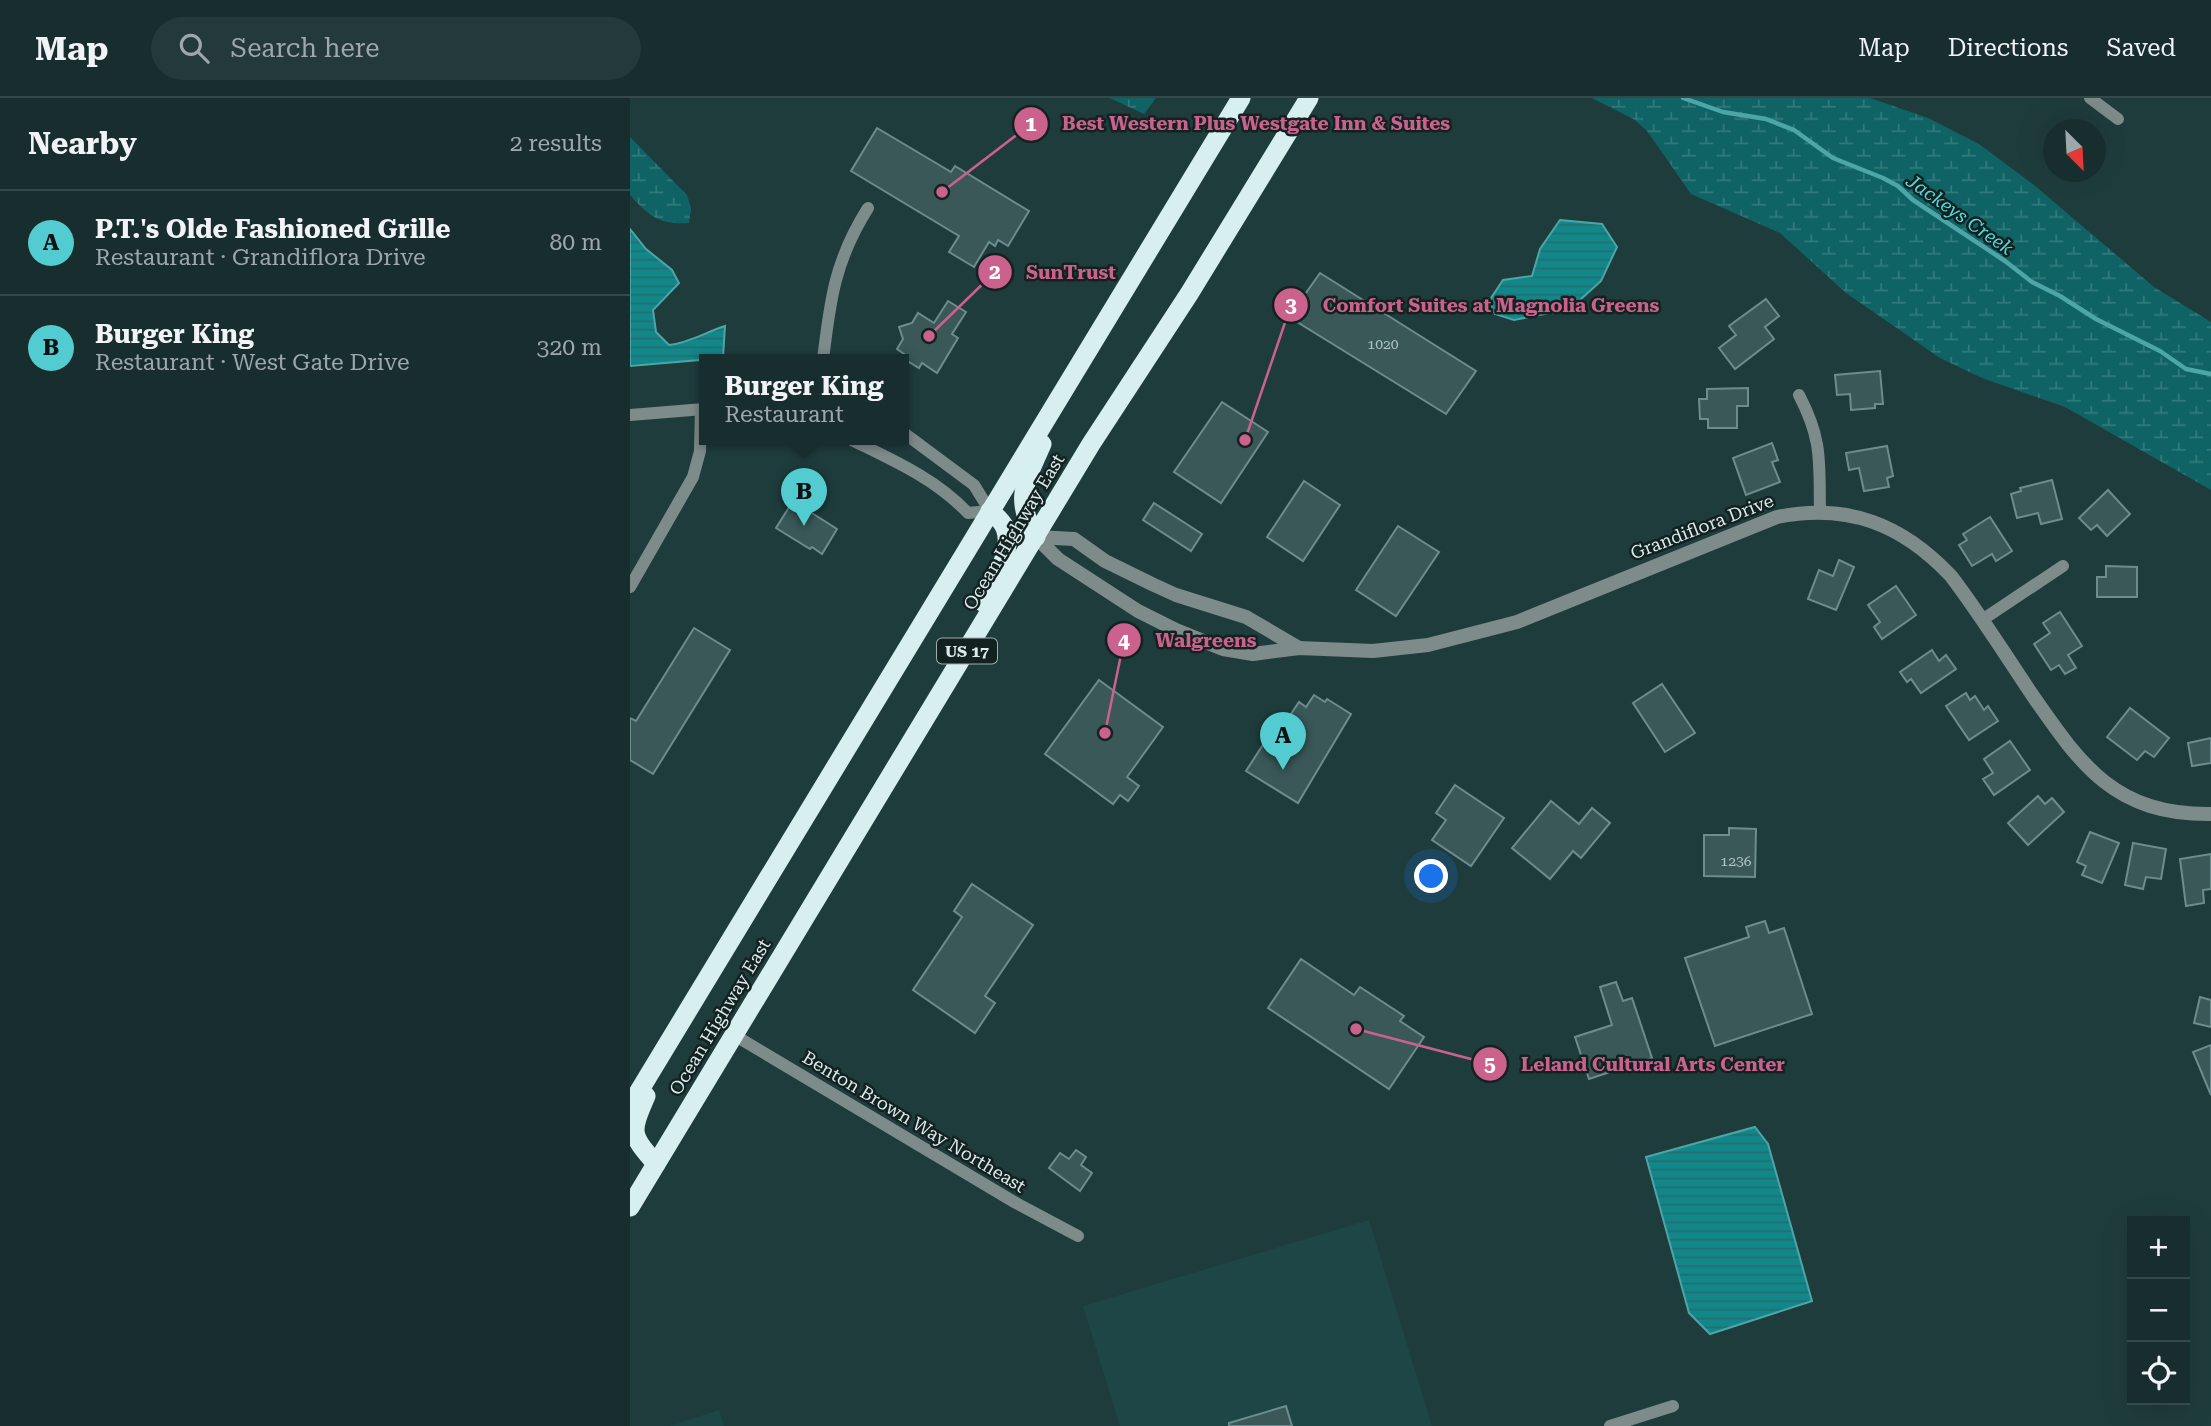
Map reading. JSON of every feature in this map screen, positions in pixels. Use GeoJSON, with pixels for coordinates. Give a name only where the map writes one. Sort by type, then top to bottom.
{"type":"FeatureCollection","features":[{"type":"Feature","properties":{"kind":"highway","name":"Ocean Highway East"},"geometry":{"type":"LineString","coordinates":[[630,1106],[1241,98]]}},
{"type":"Feature","properties":{"kind":"highway","name":"Ocean Highway East"},"geometry":{"type":"LineString","coordinates":[[630,1207],[1091,444],[1189,294],[1309,98]]}},
{"type":"Feature","properties":{"kind":"highway"},"geometry":{"type":"LineString","coordinates":[[1036,537],[1028,523],[1023,490],[1068,382]]}},
{"type":"Feature","properties":{"kind":"highway"},"geometry":{"type":"LineString","coordinates":[[953,674],[1005,553],[1006,529],[990,511]]}},
{"type":"Feature","properties":{"kind":"highway"},"geometry":{"type":"LineString","coordinates":[[656,1164],[633,1142],[632,1127],[677,1028]]}},
{"type":"Feature","properties":{"kind":"street"},"geometry":{"type":"LineString","coordinates":[[2090,98],[2118,119]]}},
{"type":"Feature","properties":{"kind":"street"},"geometry":{"type":"LineString","coordinates":[[824,354],[828,310],[840,260],[868,208]]}},
{"type":"Feature","properties":{"kind":"street"},"geometry":{"type":"LineString","coordinates":[[1799,395],[1814,427],[1820,454],[1820,512]]}},
{"type":"Feature","properties":{"kind":"street"},"geometry":{"type":"LineString","coordinates":[[630,415],[699,410]]}},
{"type":"Feature","properties":{"kind":"street"},"geometry":{"type":"LineString","coordinates":[[862,445],[921,475],[945,491],[968,513],[990,511],[974,485],[909,437]]}},
{"type":"Feature","properties":{"kind":"street"},"geometry":{"type":"LineString","coordinates":[[630,587],[693,477],[700,445]]}},
{"type":"Feature","properties":{"kind":"street","name":"Grandiflora Drive"},"geometry":{"type":"LineString","coordinates":[[1036,537],[1058,559],[1138,611],[1199,640],[1239,653],[1253,654],[1299,648],[1373,651],[1418,647],[1458,639],[1538,615],[1765,521],[1800,512],[1820,512],[1870,520],[1912,540],[1951,576],[2064,741],[2092,772],[2110,786],[2145,805],[2184,813],[2211,814]]}},
{"type":"Feature","properties":{"kind":"street","name":"Grandiflora Drive"},"geometry":{"type":"LineString","coordinates":[[1036,537],[1074,539],[1105,561],[1154,585],[1176,595],[1245,617],[1299,648]]}},
{"type":"Feature","properties":{"kind":"street"},"geometry":{"type":"LineString","coordinates":[[1982,620],[2063,566]]}},
{"type":"Feature","properties":{"kind":"street","name":"Benton Brown Way Northeast"},"geometry":{"type":"LineString","coordinates":[[734,1035],[1016,1203],[1078,1236]]}},
{"type":"Feature","properties":{"kind":"street"},"geometry":{"type":"LineString","coordinates":[[1610,1426],[1673,1406]]}},
{"type":"Feature","properties":{"kind":"shaded area"},"geometry":{"type":"Polygon","coordinates":[[[1560,220],[1602,224],[1617,247],[1601,281],[1570,309],[1514,320],[1495,314],[1489,301],[1503,280],[1532,276],[1540,249],[1560,220]]]}},
{"type":"Feature","properties":{"kind":"shaded area"},"geometry":{"type":"Polygon","coordinates":[[[630,229],[646,249],[672,270],[679,283],[653,310],[656,332],[669,345],[725,326],[723,354],[699,354],[699,360],[630,366],[630,229]]]}},
{"type":"Feature","properties":{"kind":"shaded area"},"geometry":{"type":"Polygon","coordinates":[[[1755,1127],[1768,1144],[1812,1301],[1710,1334],[1689,1313],[1646,1157],[1755,1127]]]}},
{"type":"Feature","properties":{"kind":"shaded area"},"geometry":{"type":"Polygon","coordinates":[[[1369,1220],[1432,1426],[1120,1426],[1083,1306],[1369,1220]]]}},
{"type":"Feature","properties":{"kind":"shaded area"},"geometry":{"type":"Polygon","coordinates":[[[719,1410],[724,1426],[670,1426],[719,1410]]]}},
{"type":"Feature","properties":{"kind":"green space"},"geometry":{"type":"Polygon","coordinates":[[[1110,98],[1156,98],[1144,114],[1110,98]]]}},
{"type":"Feature","properties":{"kind":"green space"},"geometry":{"type":"Polygon","coordinates":[[[1592,98],[1870,98],[1928,118],[1979,144],[2034,185],[2154,287],[2211,322],[2211,490],[2065,407],[1982,378],[1940,358],[1846,293],[1780,233],[1691,194],[1647,131],[1635,120],[1592,98]]]}},
{"type":"Feature","properties":{"kind":"green space"},"geometry":{"type":"Polygon","coordinates":[[[630,137],[687,195],[691,208],[689,223],[655,218],[630,195],[630,137]]]}},
{"type":"Feature","properties":{"kind":"building"},"geometry":{"type":"Polygon","coordinates":[[[877,128],[951,172],[955,166],[1029,211],[1008,246],[998,240],[995,246],[989,242],[974,267],[949,252],[959,236],[851,171],[877,128]]]}},
{"type":"Feature","properties":{"kind":"building"},"geometry":{"type":"Polygon","coordinates":[[[1320,273],[1476,371],[1446,414],[1289,317],[1320,273]]]}},
{"type":"Feature","properties":{"kind":"building"},"geometry":{"type":"Polygon","coordinates":[[[1766,299],[1779,316],[1765,327],[1774,339],[1735,369],[1719,348],[1736,335],[1729,326],[1766,299]]]}},
{"type":"Feature","properties":{"kind":"building"},"geometry":{"type":"Polygon","coordinates":[[[948,301],[966,312],[952,334],[958,338],[937,373],[922,363],[919,368],[909,362],[909,354],[897,349],[903,339],[899,327],[912,323],[918,313],[934,323],[948,301]]]}},
{"type":"Feature","properties":{"kind":"building"},"geometry":{"type":"Polygon","coordinates":[[[1880,371],[1883,404],[1875,404],[1875,408],[1851,410],[1850,394],[1837,395],[1835,375],[1880,371]]]}},
{"type":"Feature","properties":{"kind":"building"},"geometry":{"type":"Polygon","coordinates":[[[1748,388],[1748,406],[1737,406],[1737,428],[1708,428],[1708,419],[1700,419],[1699,399],[1707,399],[1707,389],[1748,388]]]}},
{"type":"Feature","properties":{"kind":"building"},"geometry":{"type":"Polygon","coordinates":[[[1222,402],[1268,432],[1221,503],[1174,472],[1222,402]]]}},
{"type":"Feature","properties":{"kind":"building"},"geometry":{"type":"Polygon","coordinates":[[[1772,443],[1778,460],[1772,462],[1780,482],[1746,495],[1733,458],[1772,443]]]}},
{"type":"Feature","properties":{"kind":"building"},"geometry":{"type":"Polygon","coordinates":[[[1887,446],[1893,476],[1887,478],[1889,487],[1864,491],[1859,468],[1849,470],[1846,453],[1887,446]]]}},
{"type":"Feature","properties":{"kind":"building"},"geometry":{"type":"Polygon","coordinates":[[[2052,480],[2062,519],[2041,524],[2038,513],[2017,518],[2011,494],[2021,491],[2020,488],[2052,480]]]}},
{"type":"Feature","properties":{"kind":"building"},"geometry":{"type":"Polygon","coordinates":[[[1304,481],[1340,505],[1303,561],[1267,537],[1304,481]]]}},
{"type":"Feature","properties":{"kind":"building"},"geometry":{"type":"Polygon","coordinates":[[[2108,490],[2130,514],[2107,536],[2097,525],[2091,530],[2079,518],[2108,490]]]}},
{"type":"Feature","properties":{"kind":"building"},"geometry":{"type":"Polygon","coordinates":[[[793,501],[837,529],[822,554],[776,528],[793,501]]]}},
{"type":"Feature","properties":{"kind":"building"},"geometry":{"type":"Polygon","coordinates":[[[1154,503],[1202,534],[1191,551],[1143,520],[1154,503]]]}},
{"type":"Feature","properties":{"kind":"building"},"geometry":{"type":"Polygon","coordinates":[[[1990,517],[2012,551],[1996,561],[1992,554],[1972,566],[1959,545],[1967,540],[1963,534],[1990,517]]]}},
{"type":"Feature","properties":{"kind":"building"},"geometry":{"type":"Polygon","coordinates":[[[1398,526],[1439,552],[1396,616],[1356,590],[1398,526]]]}},
{"type":"Feature","properties":{"kind":"building"},"geometry":{"type":"Polygon","coordinates":[[[1839,560],[1854,567],[1836,610],[1808,599],[1819,570],[1833,576],[1839,560]]]}},
{"type":"Feature","properties":{"kind":"building"},"geometry":{"type":"Polygon","coordinates":[[[2106,566],[2137,567],[2137,597],[2097,597],[2097,577],[2106,577],[2106,566]]]}},
{"type":"Feature","properties":{"kind":"building"},"geometry":{"type":"Polygon","coordinates":[[[1896,586],[1916,615],[1882,639],[1874,627],[1880,622],[1868,605],[1896,586]]]}},
{"type":"Feature","properties":{"kind":"building"},"geometry":{"type":"Polygon","coordinates":[[[2060,612],[2082,646],[2068,655],[2076,668],[2065,674],[2059,665],[2051,670],[2034,644],[2050,633],[2043,623],[2060,612]]]}},
{"type":"Feature","properties":{"kind":"building"},"geometry":{"type":"Polygon","coordinates":[[[694,628],[730,650],[653,774],[630,760],[630,718],[636,721],[694,628]]]}},
{"type":"Feature","properties":{"kind":"building"},"geometry":{"type":"Polygon","coordinates":[[[1932,650],[1939,661],[1946,655],[1956,669],[1921,693],[1911,679],[1907,682],[1900,672],[1932,650]]]}},
{"type":"Feature","properties":{"kind":"building"},"geometry":{"type":"Polygon","coordinates":[[[1099,680],[1163,727],[1127,777],[1139,786],[1128,801],[1120,795],[1113,804],[1045,754],[1099,680]]]}},
{"type":"Feature","properties":{"kind":"building"},"geometry":{"type":"Polygon","coordinates":[[[1662,684],[1695,733],[1665,752],[1633,703],[1662,684]]]}},
{"type":"Feature","properties":{"kind":"building"},"geometry":{"type":"Polygon","coordinates":[[[1966,693],[1970,700],[1975,696],[1984,710],[1988,706],[1998,721],[1969,740],[1946,706],[1966,693]]]}},
{"type":"Feature","properties":{"kind":"building"},"geometry":{"type":"Polygon","coordinates":[[[1314,695],[1325,702],[1327,699],[1351,714],[1298,803],[1246,771],[1268,737],[1282,746],[1297,722],[1289,717],[1299,702],[1306,707],[1314,695]]]}},
{"type":"Feature","properties":{"kind":"building"},"geometry":{"type":"Polygon","coordinates":[[[2130,708],[2169,738],[2154,757],[2145,751],[2137,760],[2107,737],[2130,708]]]}},
{"type":"Feature","properties":{"kind":"building"},"geometry":{"type":"Polygon","coordinates":[[[2211,738],[2211,763],[2192,766],[2188,743],[2211,738]]]}},
{"type":"Feature","properties":{"kind":"building"},"geometry":{"type":"Polygon","coordinates":[[[2010,741],[2030,770],[1994,795],[1983,779],[1993,773],[1984,759],[2010,741]]]}},
{"type":"Feature","properties":{"kind":"building"},"geometry":{"type":"Polygon","coordinates":[[[1455,785],[1504,818],[1471,866],[1432,840],[1446,820],[1436,813],[1455,785]]]}},
{"type":"Feature","properties":{"kind":"building"},"geometry":{"type":"Polygon","coordinates":[[[2038,796],[2045,804],[2052,798],[2064,812],[2028,845],[2008,823],[2038,796]]]}},
{"type":"Feature","properties":{"kind":"building"},"geometry":{"type":"Polygon","coordinates":[[[1551,801],[1579,824],[1592,808],[1610,823],[1581,858],[1573,851],[1550,879],[1512,848],[1551,801]]]}},
{"type":"Feature","properties":{"kind":"building"},"geometry":{"type":"Polygon","coordinates":[[[1729,828],[1756,829],[1755,877],[1704,876],[1704,835],[1729,835],[1729,828]]]}},
{"type":"Feature","properties":{"kind":"building"},"geometry":{"type":"Polygon","coordinates":[[[2090,832],[2119,843],[2102,883],[2082,875],[2086,866],[2077,862],[2090,832]]]}},
{"type":"Feature","properties":{"kind":"building"},"geometry":{"type":"Polygon","coordinates":[[[2133,843],[2166,849],[2161,879],[2146,877],[2143,889],[2125,885],[2133,843]]]}},
{"type":"Feature","properties":{"kind":"building"},"geometry":{"type":"Polygon","coordinates":[[[2211,854],[2211,889],[2203,890],[2204,903],[2186,906],[2180,859],[2211,854]]]}},
{"type":"Feature","properties":{"kind":"building"},"geometry":{"type":"Polygon","coordinates":[[[972,884],[1033,925],[985,996],[995,1003],[975,1033],[913,990],[962,917],[954,911],[972,884]]]}},
{"type":"Feature","properties":{"kind":"building"},"geometry":{"type":"Polygon","coordinates":[[[1765,921],[1769,933],[1784,928],[1812,1014],[1715,1046],[1685,958],[1749,937],[1746,927],[1765,921]]]}},
{"type":"Feature","properties":{"kind":"building"},"geometry":{"type":"Polygon","coordinates":[[[1301,959],[1354,995],[1360,987],[1404,1016],[1400,1021],[1424,1037],[1389,1089],[1268,1008],[1301,959]]]}},
{"type":"Feature","properties":{"kind":"building"},"geometry":{"type":"Polygon","coordinates":[[[1616,982],[1623,1001],[1632,998],[1652,1058],[1589,1079],[1575,1037],[1612,1025],[1600,987],[1616,982]]]}},
{"type":"Feature","properties":{"kind":"building"},"geometry":{"type":"Polygon","coordinates":[[[2200,997],[2211,1000],[2211,1027],[2194,1023],[2200,997]]]}},
{"type":"Feature","properties":{"kind":"building"},"geometry":{"type":"Polygon","coordinates":[[[2211,1045],[2211,1095],[2193,1052],[2211,1045]]]}},
{"type":"Feature","properties":{"kind":"building"},"geometry":{"type":"Polygon","coordinates":[[[1076,1150],[1086,1157],[1081,1165],[1092,1173],[1080,1191],[1049,1168],[1060,1153],[1069,1159],[1076,1150]]]}},
{"type":"Feature","properties":{"kind":"building"},"geometry":{"type":"Polygon","coordinates":[[[1286,1406],[1292,1426],[1229,1426],[1229,1423],[1286,1406]]]}},
{"type":"Feature","properties":{"kind":"waterway","name":"Jackeys Creek"},"geometry":{"type":"LineString","coordinates":[[1683,98],[1723,112],[1766,119],[1794,130],[1833,158],[1898,186],[1913,200],[2032,282],[2096,319],[2160,351],[2186,369],[2211,374]]}},
{"type":"Feature","properties":{"kind":"place","name":"Best Western Plus Westgate Inn & Suites"},"geometry":{"type":"Point","coordinates":[942,192]}},
{"type":"Feature","properties":{"kind":"place","name":"SunTrust"},"geometry":{"type":"Point","coordinates":[929,336]}},
{"type":"Feature","properties":{"kind":"place","name":"Comfort Suites at Magnolia Greens"},"geometry":{"type":"Point","coordinates":[1245,440]}},
{"type":"Feature","properties":{"kind":"place","name":"Burger King"},"geometry":{"type":"Point","coordinates":[804,526]}},
{"type":"Feature","properties":{"kind":"place","name":"Walgreens"},"geometry":{"type":"Point","coordinates":[1105,733]}},
{"type":"Feature","properties":{"kind":"place","name":"P.T.'s Olde Fashioned Grille"},"geometry":{"type":"Point","coordinates":[1283,770]}},
{"type":"Feature","properties":{"kind":"place","name":"Leland Cultural Arts Center"},"geometry":{"type":"Point","coordinates":[1356,1029]}}]}
